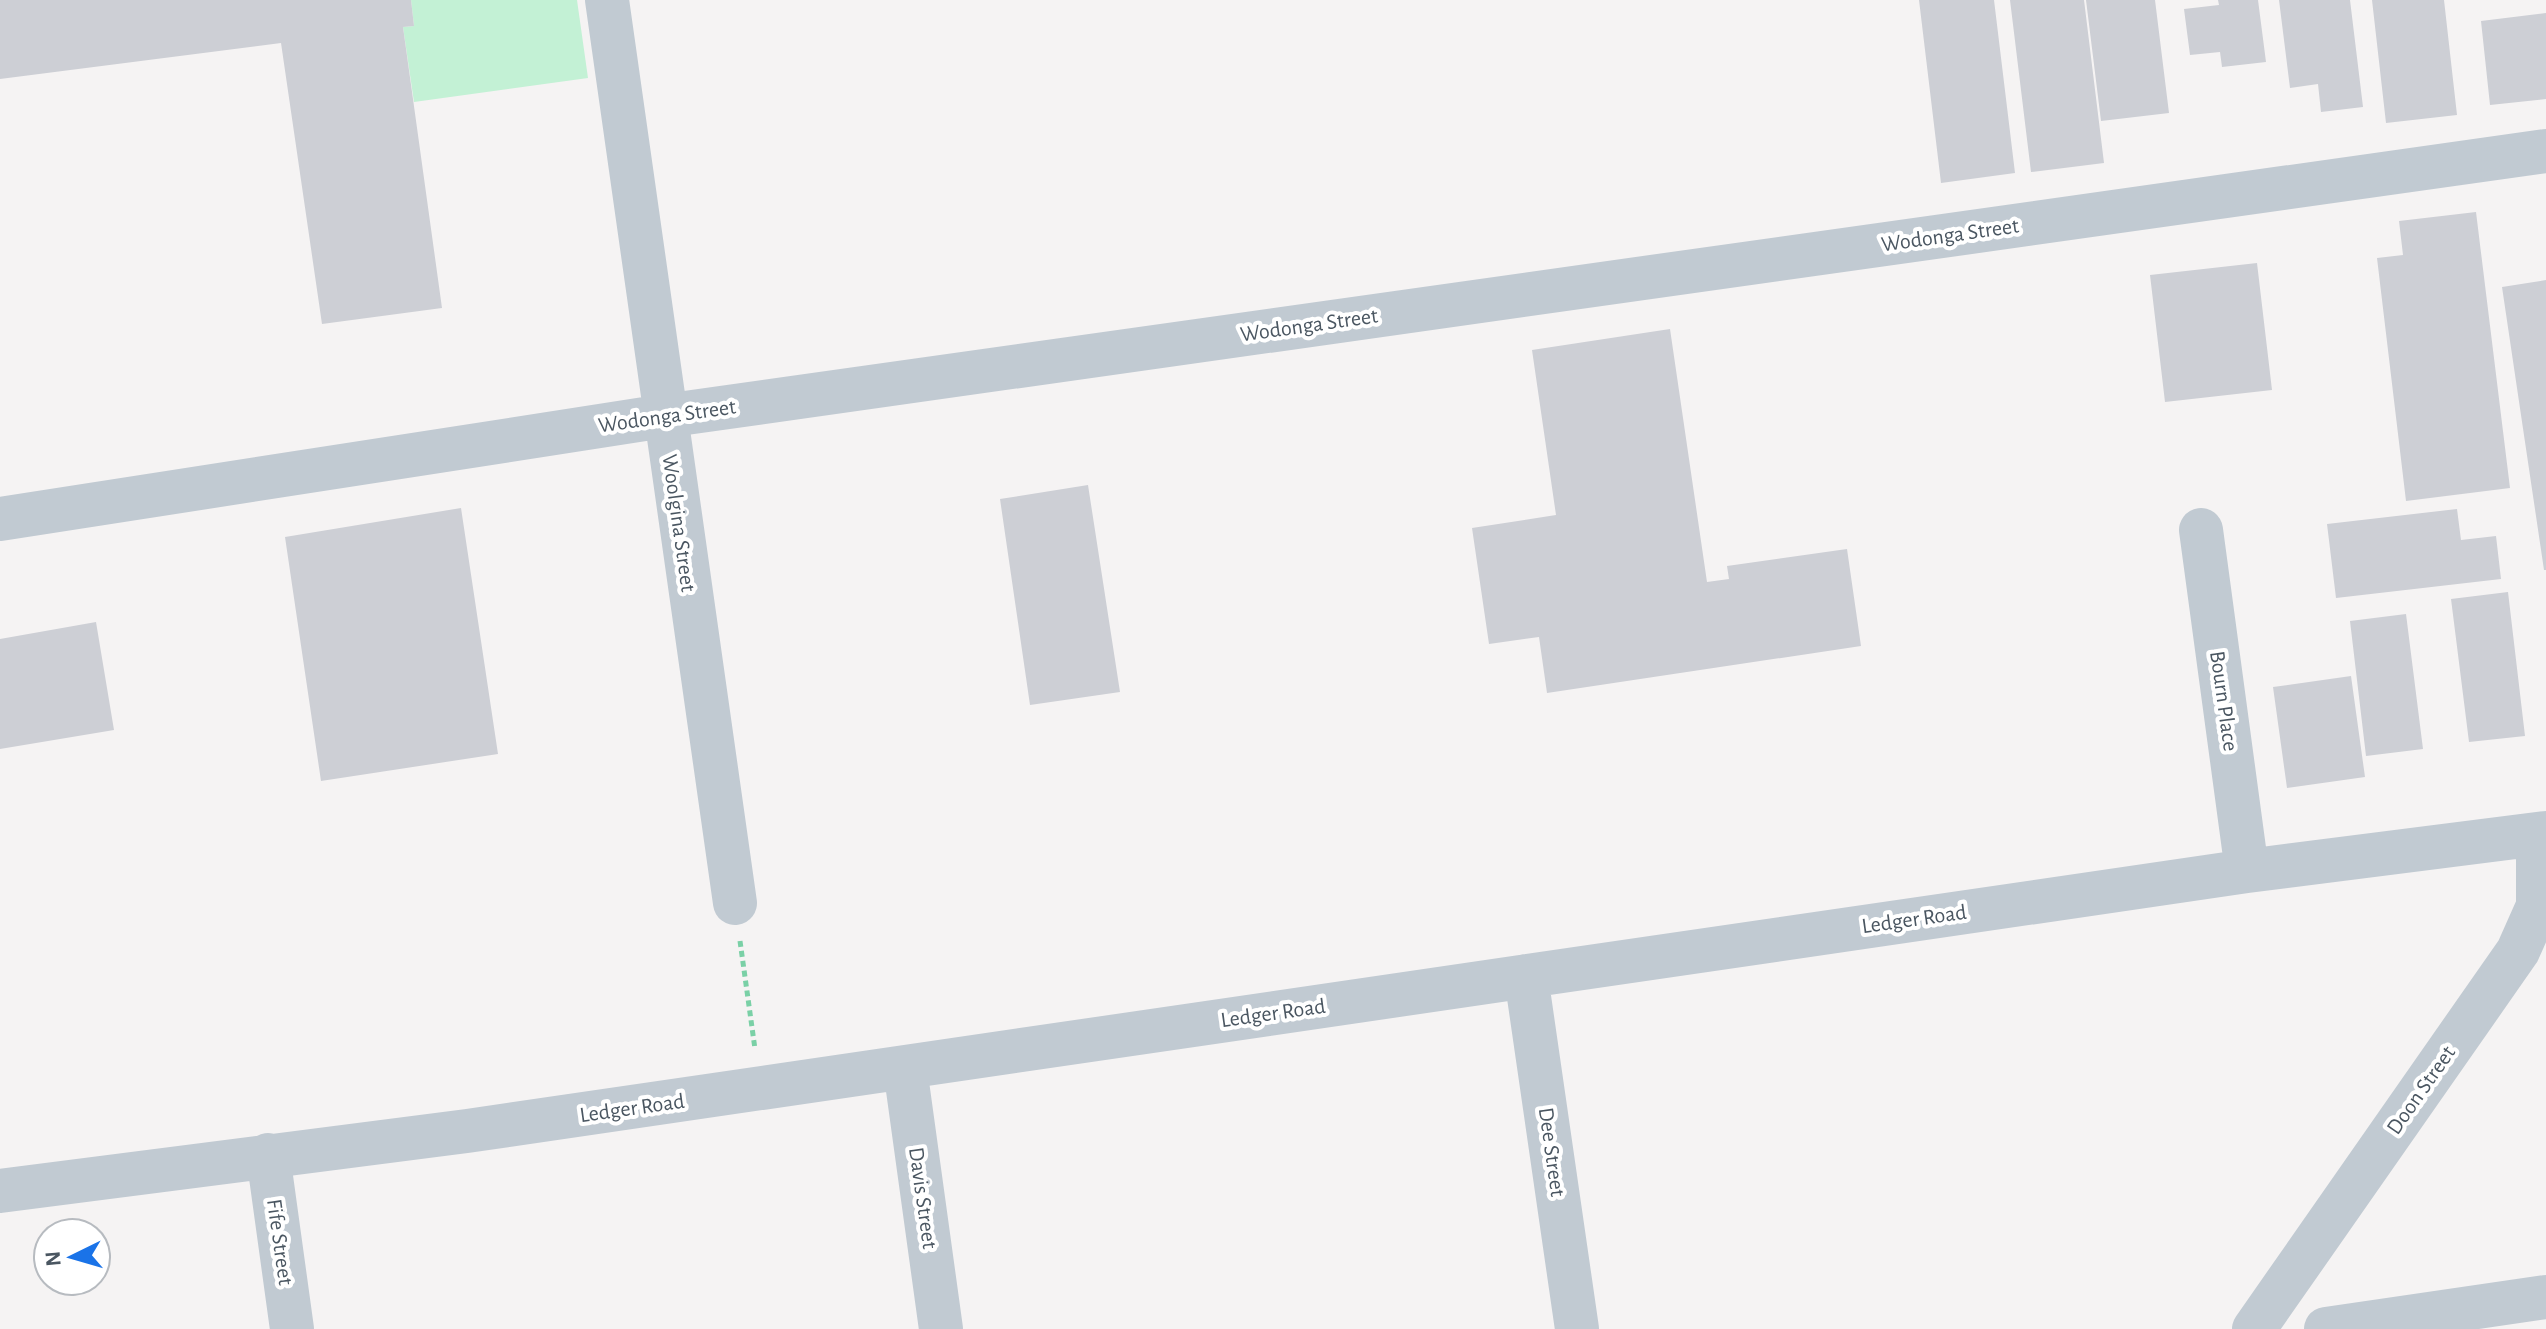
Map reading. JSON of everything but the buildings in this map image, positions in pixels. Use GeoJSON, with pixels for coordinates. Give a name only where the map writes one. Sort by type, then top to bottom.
{"type":"FeatureCollection","features":[{"type":"Feature","properties":{"kind":"street","name":"Woolgina Street"},"geometry":{"type":"LineString","coordinates":[[607,0],[734,899]]}},
{"type":"Feature","properties":{"kind":"street","name":"Wodonga Street"},"geometry":{"type":"LineString","coordinates":[[0,519],[664,416],[2546,151]]}},
{"type":"Feature","properties":{"kind":"street","name":"Bourn Place"},"geometry":{"type":"LineString","coordinates":[[2201,530],[2247,871]]}},
{"type":"Feature","properties":{"kind":"street","name":"Ledger Road"},"geometry":{"type":"LineString","coordinates":[[0,1191],[760,1089],[2247,871],[2542,834]]}},
{"type":"Feature","properties":{"kind":"street","name":"Doon Street"},"geometry":{"type":"LineString","coordinates":[[2254,1329],[2518,951],[2538,906],[2542,834]]}},
{"type":"Feature","properties":{"kind":"street","name":"Dee Street"},"geometry":{"type":"LineString","coordinates":[[1526,976],[1577,1329]]}},
{"type":"Feature","properties":{"kind":"street","name":"Davis Street"},"geometry":{"type":"LineString","coordinates":[[905,1068],[941,1329]]}},
{"type":"Feature","properties":{"kind":"street","name":"Fife Street"},"geometry":{"type":"LineString","coordinates":[[268,1155],[292,1329]]}},
{"type":"Feature","properties":{"kind":"street"},"geometry":{"type":"LineString","coordinates":[[2326,1329],[2546,1297]]}},
{"type":"Feature","properties":{"kind":"path"},"geometry":{"type":"LineString","coordinates":[[734,899],[760,1089]]}},
{"type":"Feature","properties":{"kind":"green space"},"geometry":{"type":"Polygon","coordinates":[[[411,0],[577,0],[588,78],[414,102],[403,27],[414,26],[411,0]]]}}]}
